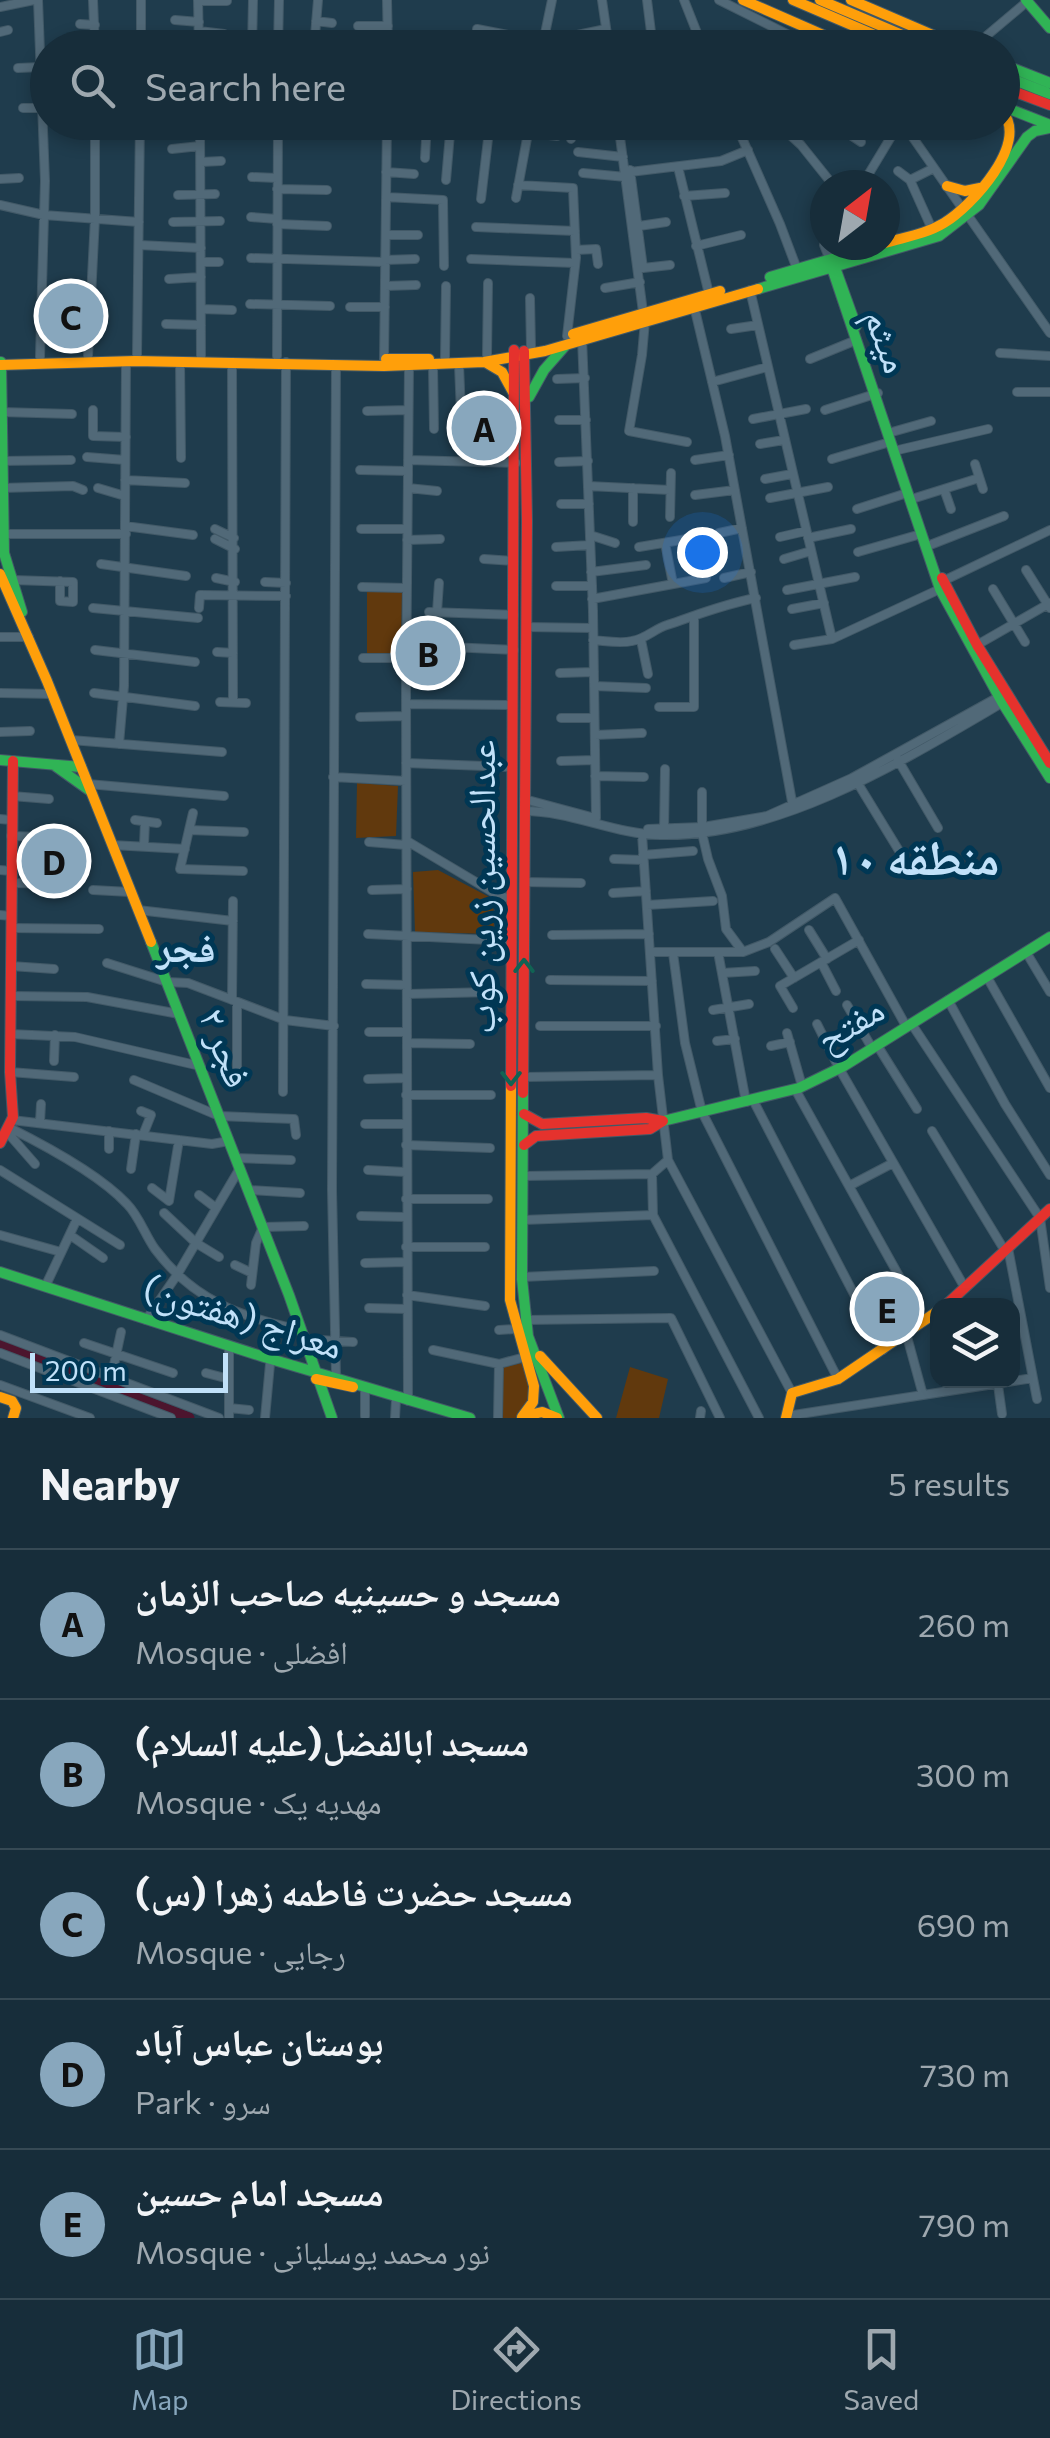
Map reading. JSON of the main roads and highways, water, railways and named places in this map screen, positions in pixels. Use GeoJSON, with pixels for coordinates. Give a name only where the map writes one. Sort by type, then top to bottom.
{"type":"FeatureCollection","features":[{"type":"Feature","properties":{"kind":"main road"},"geometry":{"type":"LineString","coordinates":[[793,0],[864,30]]}},
{"type":"Feature","properties":{"kind":"main road"},"geometry":{"type":"LineString","coordinates":[[820,0],[892,30]]}},
{"type":"Feature","properties":{"kind":"main road"},"geometry":{"type":"LineString","coordinates":[[835,0],[892,30]]}},
{"type":"Feature","properties":{"kind":"main road"},"geometry":{"type":"LineString","coordinates":[[851,0],[921,30]]}},
{"type":"Feature","properties":{"kind":"main road"},"geometry":{"type":"LineString","coordinates":[[1028,0],[1050,28]]}},
{"type":"Feature","properties":{"kind":"main road"},"geometry":{"type":"LineString","coordinates":[[748,6],[792,30]]}},
{"type":"Feature","properties":{"kind":"main road"},"geometry":{"type":"LineString","coordinates":[[848,23],[856,30]]}},
{"type":"Feature","properties":{"kind":"main road"},"geometry":{"type":"LineString","coordinates":[[1020,71],[1050,83]]}},
{"type":"Feature","properties":{"kind":"main road"},"geometry":{"type":"LineString","coordinates":[[1020,82],[1050,94]]}},
{"type":"Feature","properties":{"kind":"main road"},"geometry":{"type":"LineString","coordinates":[[1020,94],[1050,106]]}},
{"type":"Feature","properties":{"kind":"main road"},"geometry":{"type":"LineString","coordinates":[[1020,115],[1050,126]]}},
{"type":"Feature","properties":{"kind":"main road"},"geometry":{"type":"LineString","coordinates":[[900,238],[932,229],[989,196],[1028,137],[1050,126]]}},
{"type":"Feature","properties":{"kind":"main road"},"geometry":{"type":"LineString","coordinates":[[1020,129],[1028,137]]}},
{"type":"Feature","properties":{"kind":"main road"},"geometry":{"type":"LineString","coordinates":[[0,362],[201,358],[433,366],[459,365],[521,352],[939,236],[965,212],[1010,140]]}},
{"type":"Feature","properties":{"kind":"main road"},"geometry":{"type":"LineString","coordinates":[[947,186],[964,191],[981,188]]}},
{"type":"Feature","properties":{"kind":"main road"},"geometry":{"type":"LineString","coordinates":[[0,362],[88,356],[232,362],[282,359],[336,365],[486,358],[502,372],[521,405],[568,340],[708,294],[841,260]]}},
{"type":"Feature","properties":{"kind":"main road","name":"میثم"},"geometry":{"type":"LineString","coordinates":[[832,264],[854,341],[876,393]]}},
{"type":"Feature","properties":{"kind":"main road","name":"میثم"},"geometry":{"type":"LineString","coordinates":[[832,264],[941,585],[1005,697],[1048,755]]}},
{"type":"Feature","properties":{"kind":"main road","name":"عبدالحسین زرین کوب"},"geometry":{"type":"LineString","coordinates":[[518,825],[524,805],[526,627],[521,352]]}},
{"type":"Feature","properties":{"kind":"main road"},"geometry":{"type":"LineString","coordinates":[[0,362],[3,534],[29,638]]}},
{"type":"Feature","properties":{"kind":"main road"},"geometry":{"type":"LineString","coordinates":[[1,381],[6,371],[17,364]]}},
{"type":"Feature","properties":{"kind":"main road","name":"عبدالحسین زرین کوب"},"geometry":{"type":"LineString","coordinates":[[521,405],[514,561],[513,767],[518,844],[512,898],[510,1300],[515,1329],[558,1418]]}},
{"type":"Feature","properties":{"kind":"main road","name":"میثم"},"geometry":{"type":"LineString","coordinates":[[911,496],[920,534],[941,585],[1050,778]]}},
{"type":"Feature","properties":{"kind":"main road"},"geometry":{"type":"LineString","coordinates":[[0,574],[29,638]]}},
{"type":"Feature","properties":{"kind":"main road","name":"فجر ۲"},"geometry":{"type":"LineString","coordinates":[[29,638],[263,1227],[330,1413]]}},
{"type":"Feature","properties":{"kind":"main road"},"geometry":{"type":"LineString","coordinates":[[49,763],[68,758],[71,740]]}},
{"type":"Feature","properties":{"kind":"main road"},"geometry":{"type":"LineString","coordinates":[[0,760],[81,767]]}},
{"type":"Feature","properties":{"kind":"main road"},"geometry":{"type":"LineString","coordinates":[[6,1132],[10,1034],[5,1011],[10,996],[7,920],[11,883],[5,870],[11,836],[6,820],[12,796],[13,760]]}},
{"type":"Feature","properties":{"kind":"main road"},"geometry":{"type":"LineString","coordinates":[[49,763],[89,788]]}},
{"type":"Feature","properties":{"kind":"main road","name":"عبدالحسین زرین کوب"},"geometry":{"type":"LineString","coordinates":[[518,844],[524,882],[522,1277],[534,1398]]}},
{"type":"Feature","properties":{"kind":"main road","name":"مفتح"},"geometry":{"type":"LineString","coordinates":[[524,1145],[536,1136],[650,1129],[663,1121],[799,1087],[839,1068],[1050,937]]}},
{"type":"Feature","properties":{"kind":"main road","name":"مفتح"},"geometry":{"type":"LineString","coordinates":[[524,1114],[542,1124],[646,1118],[663,1121]]}},
{"type":"Feature","properties":{"kind":"main road"},"geometry":{"type":"LineString","coordinates":[[954,1298],[1050,1209]]}},
{"type":"Feature","properties":{"kind":"main road","name":"معراج (هفتون)"},"geometry":{"type":"LineString","coordinates":[[0,1276],[45,1287],[229,1352],[470,1418]]}},
{"type":"Feature","properties":{"kind":"main road","name":"معراج (هفتون)"},"geometry":{"type":"LineString","coordinates":[[0,1276],[315,1375]]}},
{"type":"Feature","properties":{"kind":"main road"},"geometry":{"type":"LineString","coordinates":[[787,1417],[792,1394],[838,1379],[930,1316]]}},
{"type":"Feature","properties":{"kind":"main road"},"geometry":{"type":"LineString","coordinates":[[282,1363],[298,1354],[302,1337]]}},
{"type":"Feature","properties":{"kind":"main road"},"geometry":{"type":"LineString","coordinates":[[529,1353],[597,1418]]}},
{"type":"Feature","properties":{"kind":"main road"},"geometry":{"type":"LineString","coordinates":[[330,1413],[340,1381]]}},
{"type":"Feature","properties":{"kind":"main road","name":"معراج (هفتون)"},"geometry":{"type":"LineString","coordinates":[[340,1381],[455,1418]]}},
{"type":"Feature","properties":{"kind":"main road"},"geometry":{"type":"LineString","coordinates":[[3,1392],[12,1401],[14,1415]]}},
{"type":"Feature","properties":{"kind":"main road"},"geometry":{"type":"LineString","coordinates":[[522,1418],[534,1398],[543,1403],[548,1396]]}},
{"type":"Feature","properties":{"kind":"main road"},"geometry":{"type":"LineString","coordinates":[[522,1418],[542,1412],[558,1418]]}},
{"type":"Feature","properties":{"kind":"waterway"},"geometry":{"type":"LineString","coordinates":[[0,1345],[189,1418]]}},
{"type":"Feature","properties":{"kind":"place","name":"مسجد حضرت فاطمه زهرا (س)"},"geometry":{"type":"Point","coordinates":[71,316]}},
{"type":"Feature","properties":{"kind":"place","name":"مسجد و حسینیه صاحب الزمان"},"geometry":{"type":"Point","coordinates":[484,428]}},
{"type":"Feature","properties":{"kind":"place","name":"مسجد ابالفضل(علیه السلام)"},"geometry":{"type":"Point","coordinates":[428,653]}},
{"type":"Feature","properties":{"kind":"place","name":"بوستان عباس آباد"},"geometry":{"type":"Point","coordinates":[54,861]}},
{"type":"Feature","properties":{"kind":"place","name":"مسجد امام حسین"},"geometry":{"type":"Point","coordinates":[887,1309]}},
{"type":"Feature","properties":{"kind":"district","name":"منطقه ۱۰"},"geometry":{"type":"Point","coordinates":[915,858]}},
{"type":"Feature","properties":{"kind":"district","name":"فجر"},"geometry":{"type":"Point","coordinates":[186,948]}}]}
